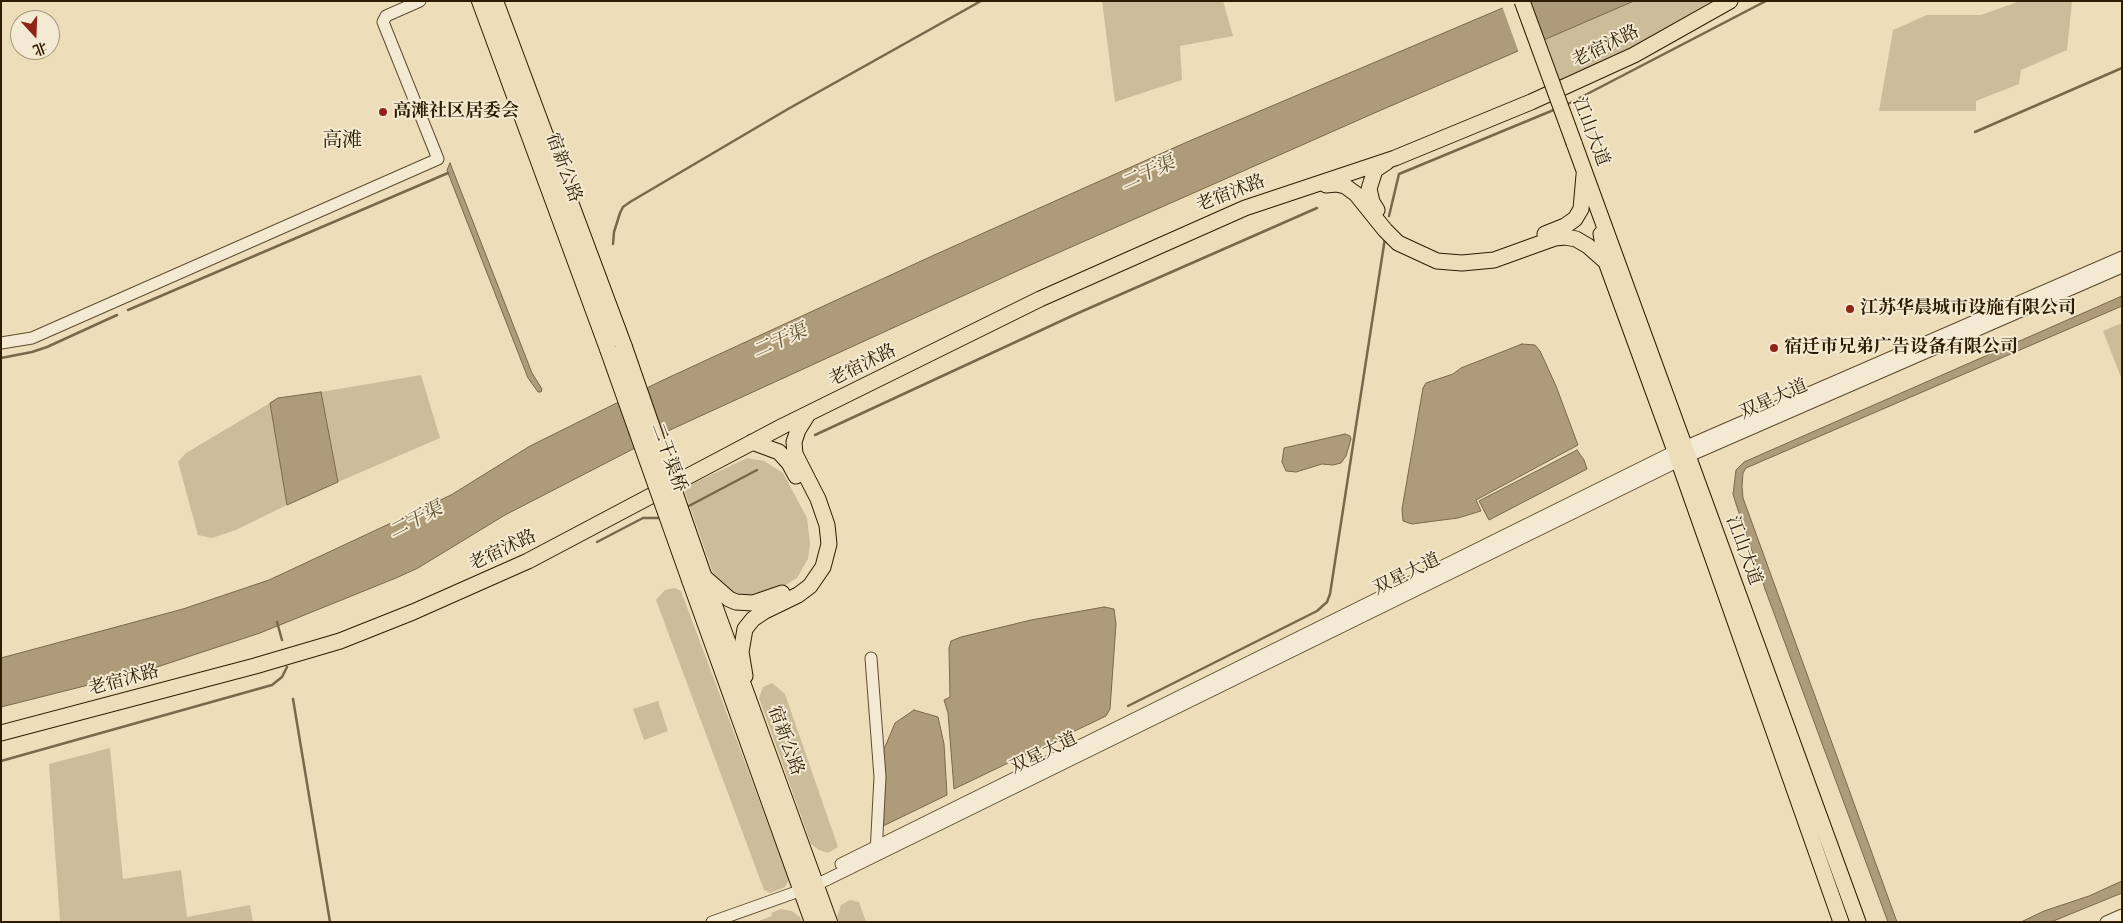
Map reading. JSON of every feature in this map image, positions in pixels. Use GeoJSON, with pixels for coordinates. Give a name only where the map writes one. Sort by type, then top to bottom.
{"type":"FeatureCollection","features":[{"type":"Feature","properties":{"kind":"highway","name":"宿新公路"},"geometry":{"type":"LineString","coordinates":[[480,1],[608,349]]}},
{"type":"Feature","properties":{"kind":"highway","name":"宿新公路"},"geometry":{"type":"LineString","coordinates":[[495,1],[624,347]]}},
{"type":"Feature","properties":{"kind":"highway","name":"二干渠桥"},"geometry":{"type":"LineString","coordinates":[[624,347],[699,577]]}},
{"type":"Feature","properties":{"kind":"highway","name":"二干渠桥"},"geometry":{"type":"LineString","coordinates":[[608,349],[699,577]]}},
{"type":"Feature","properties":{"kind":"highway","name":"宿新公路"},"geometry":{"type":"LineString","coordinates":[[699,577],[749,700],[807,884],[813,922]]}},
{"type":"Feature","properties":{"kind":"highway","name":"宿新公路"},"geometry":{"type":"LineString","coordinates":[[699,577],[807,884],[830,922]]}},
{"type":"Feature","properties":{"kind":"main road","name":"江山大道"},"geometry":{"type":"LineString","coordinates":[[1522,1],[1593,192],[1841,922]]}},
{"type":"Feature","properties":{"kind":"main road","name":"老宿沭路"},"geometry":{"type":"LineString","coordinates":[[1,733],[255,666],[340,641],[414,612],[528,561],[752,442],[1040,299],[1204,224],[1299,189],[1395,158],[1522,106],[1634,55],[1730,1]]}},
{"type":"Feature","properties":{"kind":"main road"},"geometry":{"type":"LineString","coordinates":[[1372,202],[1369,189],[1375,170],[1395,158]]}},
{"type":"Feature","properties":{"kind":"main road"},"geometry":{"type":"LineString","coordinates":[[1337,178],[1355,185],[1403,238],[1438,253],[1457,256],[1489,254],[1555,230],[1575,219],[1581,209],[1583,199],[1584,168]]}},
{"type":"Feature","properties":{"kind":"main road"},"geometry":{"type":"LineString","coordinates":[[1299,189],[1328,184],[1345,186],[1356,194],[1385,230],[1398,242],[1437,261],[1462,263],[1494,260],[1555,238],[1566,237],[1576,239],[1588,246],[1606,262]]}},
{"type":"Feature","properties":{"kind":"main road","name":"江山大道"},"geometry":{"type":"LineString","coordinates":[[1593,192],[1606,262],[1682,454],[1858,922]]}},
{"type":"Feature","properties":{"kind":"main road"},"geometry":{"type":"LineString","coordinates":[[749,700],[740,652],[745,629],[753,619],[765,611],[798,596],[810,586],[823,567],[829,544],[827,525],[818,499],[795,454],[794,442],[798,430],[809,413]]}},
{"type":"Feature","properties":{"kind":"main road"},"geometry":{"type":"LineString","coordinates":[[699,577],[729,599],[736,602],[753,603],[773,597],[793,587],[807,575],[818,554],[820,535],[816,514],[789,463],[779,452],[752,442]]}},
{"type":"Feature","properties":{"kind":"street"},"geometry":{"type":"LineString","coordinates":[[1,344],[32,338],[438,159],[383,22],[386,16],[420,1]]}},
{"type":"Feature","properties":{"kind":"street","name":"双星大道"},"geometry":{"type":"LineString","coordinates":[[712,922],[807,884],[876,851],[1682,454],[2122,257]]}},
{"type":"Feature","properties":{"kind":"street","name":"双星大道"},"geometry":{"type":"LineString","coordinates":[[1682,454],[2122,267]]}},
{"type":"Feature","properties":{"kind":"street"},"geometry":{"type":"LineString","coordinates":[[871,658],[880,777],[876,851]]}},
{"type":"Feature","properties":{"kind":"street"},"geometry":{"type":"LineString","coordinates":[[2106,922],[2122,915]]}},
{"type":"Feature","properties":{"kind":"shaded area"},"geometry":{"type":"Polygon","coordinates":[[[1102,1],[1223,1],[1233,36],[1180,46],[1182,80],[1115,102],[1102,1]]]}},
{"type":"Feature","properties":{"kind":"shaded area"},"geometry":{"type":"Polygon","coordinates":[[[1530,1],[1712,1],[1656,35],[1560,84],[1530,1]]]}},
{"type":"Feature","properties":{"kind":"shaded area"},"geometry":{"type":"Polygon","coordinates":[[[2020,1],[2072,1],[2067,50],[2021,70],[2019,84],[1976,101],[1976,111],[1879,111],[1893,30],[1927,15],[1981,15],[2020,1]]]}},
{"type":"Feature","properties":{"kind":"shaded area"},"geometry":{"type":"Polygon","coordinates":[[[2122,323],[2122,380],[2103,331],[2122,323]]]}},
{"type":"Feature","properties":{"kind":"shaded area"},"geometry":{"type":"Polygon","coordinates":[[[421,375],[440,438],[338,482],[321,392],[421,375]]]}},
{"type":"Feature","properties":{"kind":"shaded area"},"geometry":{"type":"Polygon","coordinates":[[[270,403],[287,505],[236,530],[212,538],[198,535],[178,462],[186,453],[270,403]]]}},
{"type":"Feature","properties":{"kind":"shaded area"},"geometry":{"type":"Polygon","coordinates":[[[747,458],[764,461],[783,473],[807,518],[810,543],[808,559],[797,578],[776,591],[760,596],[735,598],[714,576],[684,490],[690,485],[747,458]]]}},
{"type":"Feature","properties":{"kind":"shaded area"},"geometry":{"type":"Polygon","coordinates":[[[675,588],[681,591],[789,880],[785,887],[770,893],[764,890],[656,600],[665,590],[675,588]]]}},
{"type":"Feature","properties":{"kind":"shaded area"},"geometry":{"type":"Polygon","coordinates":[[[772,683],[785,694],[838,847],[828,853],[819,850],[811,844],[759,698],[763,687],[772,683]]]}},
{"type":"Feature","properties":{"kind":"shaded area"},"geometry":{"type":"Polygon","coordinates":[[[658,701],[668,731],[644,740],[633,709],[658,701]]]}},
{"type":"Feature","properties":{"kind":"shaded area"},"geometry":{"type":"Polygon","coordinates":[[[110,748],[123,879],[181,870],[187,917],[250,905],[253,922],[60,922],[49,764],[110,748]]]}},
{"type":"Feature","properties":{"kind":"shaded area"},"geometry":{"type":"Polygon","coordinates":[[[850,900],[859,902],[866,922],[839,922],[837,917],[841,905],[850,900]]]}},
{"type":"Feature","properties":{"kind":"shaded area"},"geometry":{"type":"Polygon","coordinates":[[[781,909],[792,911],[800,917],[802,922],[756,922],[772,916],[771,913],[781,909]]]}},
{"type":"Feature","properties":{"kind":"water","name":"二干渠"},"geometry":{"type":"Polygon","coordinates":[[[1519,1],[1634,1],[1026,267],[670,430],[505,515],[418,568],[396,578],[260,633],[148,670],[1,707],[1,658],[183,609],[269,580],[451,495],[530,446],[661,381],[932,256],[1187,142],[1519,1]]]}},
{"type":"Feature","properties":{"kind":"water"},"geometry":{"type":"Polygon","coordinates":[[[450,163],[532,373],[542,389],[541,392],[538,392],[528,378],[448,173],[447,170],[450,163]]]}},
{"type":"Feature","properties":{"kind":"water"},"geometry":{"type":"Polygon","coordinates":[[[2122,296],[2122,306],[1746,468],[1743,473],[1743,498],[1897,922],[1888,922],[1765,589],[1737,507],[1733,494],[1736,470],[1744,462],[2122,296]]]}},
{"type":"Feature","properties":{"kind":"water"},"geometry":{"type":"Polygon","coordinates":[[[1522,344],[1535,345],[1540,351],[1556,386],[1578,445],[1476,500],[1481,511],[1458,518],[1412,524],[1403,521],[1402,509],[1423,388],[1426,383],[1453,374],[1461,368],[1522,344]]]}},
{"type":"Feature","properties":{"kind":"water"},"geometry":{"type":"Polygon","coordinates":[[[321,392],[338,482],[287,505],[270,403],[278,398],[321,392]]]}},
{"type":"Feature","properties":{"kind":"water"},"geometry":{"type":"Polygon","coordinates":[[[1345,434],[1350,436],[1351,439],[1346,456],[1341,463],[1333,465],[1322,464],[1296,472],[1286,471],[1282,462],[1284,448],[1345,434]]]}},
{"type":"Feature","properties":{"kind":"water"},"geometry":{"type":"Polygon","coordinates":[[[1577,450],[1584,460],[1587,469],[1489,520],[1479,501],[1577,450]]]}},
{"type":"Feature","properties":{"kind":"water"},"geometry":{"type":"Polygon","coordinates":[[[1104,607],[1114,609],[1116,624],[1110,709],[1106,716],[954,789],[948,713],[944,700],[950,697],[949,648],[951,641],[1031,620],[1104,607]]]}},
{"type":"Feature","properties":{"kind":"water"},"geometry":{"type":"Polygon","coordinates":[[[914,710],[938,717],[944,744],[947,795],[883,826],[885,769],[882,754],[895,723],[914,710]]]}},
{"type":"Feature","properties":{"kind":"water"},"geometry":{"type":"Polygon","coordinates":[[[2122,881],[2122,893],[2051,922],[2021,922],[2044,911],[2089,896],[2122,881]]]}},
{"type":"Feature","properties":{"kind":"pier"},"geometry":{"type":"Polygon","coordinates":[[[1513,1],[1526,1],[1541,44],[1519,53],[1502,6],[1513,1]]]}},
{"type":"Feature","properties":{"kind":"waterway"},"geometry":{"type":"LineString","coordinates":[[613,244],[614,232],[620,213],[623,207],[630,202],[788,109],[981,1]]}},
{"type":"Feature","properties":{"kind":"waterway"},"geometry":{"type":"LineString","coordinates":[[1566,105],[1766,1]]}},
{"type":"Feature","properties":{"kind":"waterway"},"geometry":{"type":"LineString","coordinates":[[1975,132],[2122,68]]}},
{"type":"Feature","properties":{"kind":"waterway"},"geometry":{"type":"LineString","coordinates":[[1389,216],[1399,174],[1556,109]]}},
{"type":"Feature","properties":{"kind":"waterway"},"geometry":{"type":"LineString","coordinates":[[128,310],[448,173]]}},
{"type":"Feature","properties":{"kind":"waterway"},"geometry":{"type":"LineString","coordinates":[[815,435],[1076,314],[1317,208]]}},
{"type":"Feature","properties":{"kind":"waterway"},"geometry":{"type":"LineString","coordinates":[[1128,706],[1317,611],[1327,602],[1330,594],[1385,238]]}},
{"type":"Feature","properties":{"kind":"waterway"},"geometry":{"type":"LineString","coordinates":[[1,358],[47,347],[117,315]]}},
{"type":"Feature","properties":{"kind":"waterway"},"geometry":{"type":"LineString","coordinates":[[685,508],[757,470]]}},
{"type":"Feature","properties":{"kind":"waterway"},"geometry":{"type":"LineString","coordinates":[[597,542],[643,518],[662,518]]}},
{"type":"Feature","properties":{"kind":"waterway"},"geometry":{"type":"LineString","coordinates":[[277,622],[282,640]]}},
{"type":"Feature","properties":{"kind":"waterway"},"geometry":{"type":"LineString","coordinates":[[1,761],[272,685],[282,677],[287,667]]}},
{"type":"Feature","properties":{"kind":"waterway"},"geometry":{"type":"LineString","coordinates":[[293,699],[330,922]]}},
{"type":"Feature","properties":{"kind":"place","name":"高滩社区居委会"},"geometry":{"type":"Point","coordinates":[383,112]}},
{"type":"Feature","properties":{"kind":"place","name":"江苏华晨城市设施有限公司"},"geometry":{"type":"Point","coordinates":[1850,309]}},
{"type":"Feature","properties":{"kind":"place","name":"宿迁市兄弟广告设备有限公司"},"geometry":{"type":"Point","coordinates":[1774,348]}},
{"type":"Feature","properties":{"kind":"district","name":"高滩"},"geometry":{"type":"Point","coordinates":[342,141]}}]}
